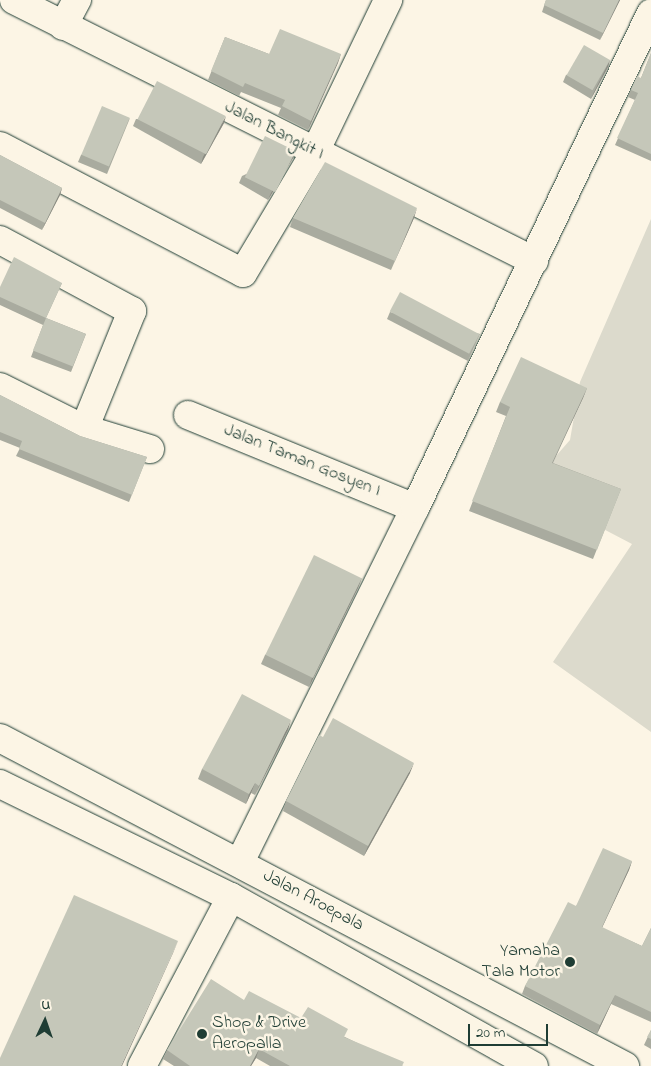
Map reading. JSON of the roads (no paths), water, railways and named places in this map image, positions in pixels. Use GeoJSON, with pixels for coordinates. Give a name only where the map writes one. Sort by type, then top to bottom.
{"type":"FeatureCollection","features":[{"type":"Feature","properties":{"kind":"street","name":"Jalan Bangkit I"},"geometry":{"type":"LineString","coordinates":[[14,0],[534,261]]}},
{"type":"Feature","properties":{"kind":"street"},"geometry":{"type":"LineString","coordinates":[[63,26],[77,0]]}},
{"type":"Feature","properties":{"kind":"street"},"geometry":{"type":"LineString","coordinates":[[0,146],[244,273],[316,152],[388,0]]}},
{"type":"Feature","properties":{"kind":"street"},"geometry":{"type":"LineString","coordinates":[[240,862],[415,508],[651,13]]}},
{"type":"Feature","properties":{"kind":"street"},"geometry":{"type":"LineString","coordinates":[[1,243],[132,311],[84,429]]}},
{"type":"Feature","properties":{"kind":"street"},"geometry":{"type":"LineString","coordinates":[[0,387],[84,429],[150,449]]}},
{"type":"Feature","properties":{"kind":"street","name":"Jalan Taman Gosyen I"},"geometry":{"type":"LineString","coordinates":[[188,415],[415,508]]}},
{"type":"Feature","properties":{"kind":"street","name":"Jalan Aroepala"},"geometry":{"type":"LineString","coordinates":[[0,738],[240,862],[625,1066]]}},
{"type":"Feature","properties":{"kind":"street","name":"Jalan Aroepala"},"geometry":{"type":"LineString","coordinates":[[0,784],[231,897],[534,1066]]}},
{"type":"Feature","properties":{"kind":"street"},"geometry":{"type":"LineString","coordinates":[[142,1066],[231,897]]}},
{"type":"Feature","properties":{"kind":"place","name":"Yamaha Tala Motor"},"geometry":{"type":"Point","coordinates":[570,962]}},
{"type":"Feature","properties":{"kind":"place","name":"Shop & Drive Aeropalla"},"geometry":{"type":"Point","coordinates":[202,1034]}}]}
